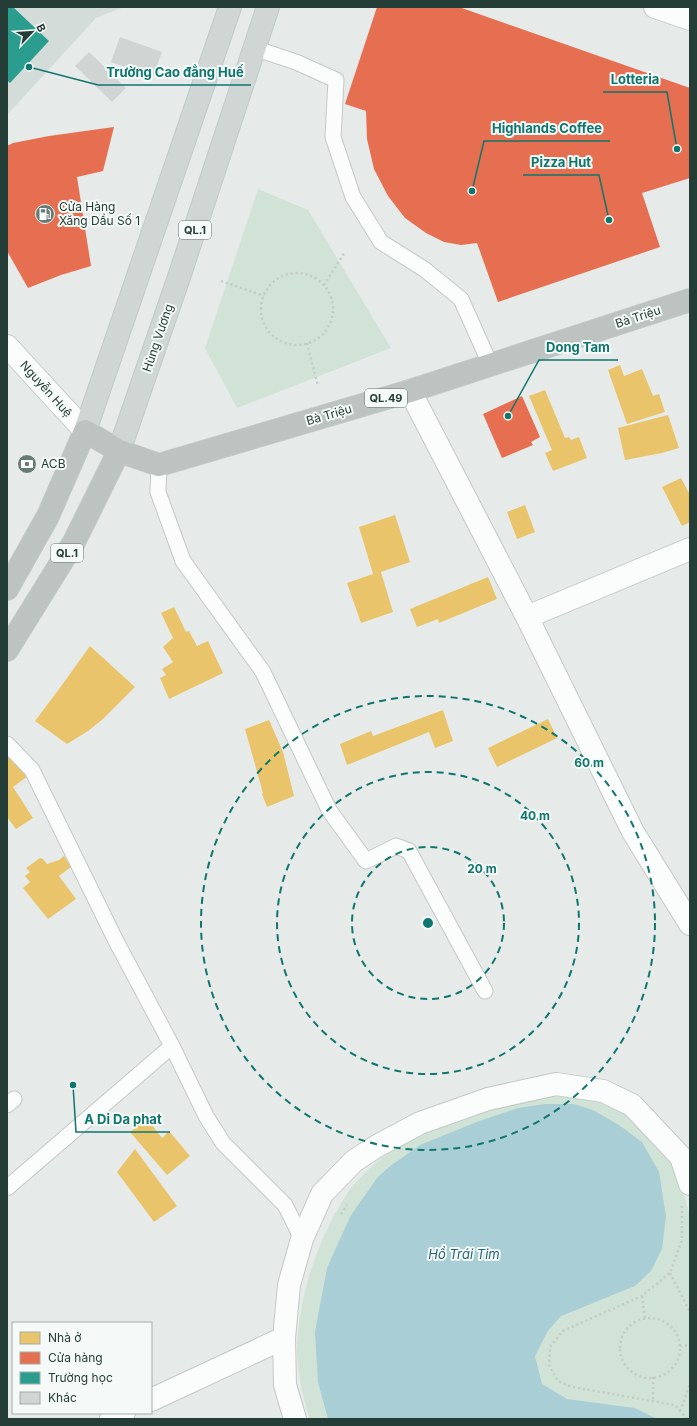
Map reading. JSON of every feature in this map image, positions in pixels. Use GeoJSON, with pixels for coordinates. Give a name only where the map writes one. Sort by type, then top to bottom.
{"type":"FeatureCollection","features":[{"type":"Feature","properties":{"kind":"highway","name":"Bà Triệu"},"geometry":{"type":"LineString","coordinates":[[159,465],[410,391],[690,300]]}},
{"type":"Feature","properties":{"kind":"highway"},"geometry":{"type":"LineString","coordinates":[[85,431],[119,451],[159,465]]}},
{"type":"Feature","properties":{"kind":"highway","name":"QL.1"},"geometry":{"type":"LineString","coordinates":[[7,589],[48,516],[85,431]]}},
{"type":"Feature","properties":{"kind":"highway","name":"Hùng Vương"},"geometry":{"type":"LineString","coordinates":[[7,650],[74,542],[119,451]]}},
{"type":"Feature","properties":{"kind":"main road","name":"QL.1"},"geometry":{"type":"LineString","coordinates":[[85,431],[230,7]]}},
{"type":"Feature","properties":{"kind":"main road","name":"Hùng Vương"},"geometry":{"type":"LineString","coordinates":[[119,451],[179,277],[268,7]]}},
{"type":"Feature","properties":{"kind":"street"},"geometry":{"type":"LineString","coordinates":[[655,7],[690,20]]}},
{"type":"Feature","properties":{"kind":"street","name":"Nguyễn Huệ"},"geometry":{"type":"LineString","coordinates":[[7,346],[85,431]]}},
{"type":"Feature","properties":{"kind":"street"},"geometry":{"type":"LineString","coordinates":[[410,391],[527,617],[633,832],[690,924]]}},
{"type":"Feature","properties":{"kind":"street"},"geometry":{"type":"LineString","coordinates":[[527,617],[690,550]]}},
{"type":"Feature","properties":{"kind":"street"},"geometry":{"type":"LineString","coordinates":[[295,1419],[285,1385],[284,1338],[289,1285],[302,1240],[322,1194],[354,1161],[377,1146],[420,1122],[488,1098],[556,1084],[603,1091],[632,1105],[686,1156],[686,1193]]}},
{"type":"Feature","properties":{"kind":"street"},"geometry":{"type":"LineString","coordinates":[[152,1400],[284,1338]]}},
{"type":"Feature","properties":{"kind":"street"},"geometry":{"type":"LineString","coordinates":[[111,1419],[122,1414]]}},
{"type":"Feature","properties":{"kind":"lane"},"geometry":{"type":"LineString","coordinates":[[254,48],[296,62],[336,80],[333,137],[353,197],[381,242],[424,269],[461,300],[490,364]]}},
{"type":"Feature","properties":{"kind":"lane"},"geometry":{"type":"LineString","coordinates":[[159,465],[158,492],[183,560],[263,672],[329,810],[366,861],[396,846],[409,852],[485,991]]}},
{"type":"Feature","properties":{"kind":"lane"},"geometry":{"type":"LineString","coordinates":[[7,744],[32,770],[116,941],[172,1046],[206,1116],[223,1143],[285,1205],[302,1240]]}},
{"type":"Feature","properties":{"kind":"lane"},"geometry":{"type":"LineString","coordinates":[[7,1188],[172,1046]]}},
{"type":"Feature","properties":{"kind":"path"},"geometry":{"type":"LineString","coordinates":[[324,286],[345,252]]}},
{"type":"Feature","properties":{"kind":"path"},"geometry":{"type":"LineString","coordinates":[[303,273],[314,277],[330,294],[333,305],[332,316],[328,327],[321,336],[311,342],[300,345],[288,344],[277,339],[269,330],[263,319],[262,307],[264,296],[270,285],[279,278],[291,274],[303,273]]}},
{"type":"Feature","properties":{"kind":"path"},"geometry":{"type":"LineString","coordinates":[[222,281],[264,296]]}},
{"type":"Feature","properties":{"kind":"path"},"geometry":{"type":"LineString","coordinates":[[307,343],[318,386]]}},
{"type":"Feature","properties":{"kind":"path"},"geometry":{"type":"LineString","coordinates":[[686,1193],[682,1240],[670,1273],[642,1296],[563,1331],[550,1347],[548,1365],[558,1381],[572,1387],[675,1405],[687,1419]]}},
{"type":"Feature","properties":{"kind":"path"},"geometry":{"type":"LineString","coordinates":[[339,1217],[351,1199]]}},
{"type":"Feature","properties":{"kind":"path"},"geometry":{"type":"LineString","coordinates":[[670,1273],[690,1312]]}},
{"type":"Feature","properties":{"kind":"path"},"geometry":{"type":"LineString","coordinates":[[642,1296],[645,1318]]}},
{"type":"Feature","properties":{"kind":"path"},"geometry":{"type":"LineString","coordinates":[[645,1318],[655,1318],[665,1322],[673,1329],[678,1337],[680,1346],[674,1365],[668,1372],[660,1376],[641,1376],[632,1372],[626,1366],[621,1356],[620,1346],[622,1336],[627,1328],[635,1321],[645,1318]]}},
{"type":"Feature","properties":{"kind":"path"},"geometry":{"type":"LineString","coordinates":[[680,1346],[690,1345]]}},
{"type":"Feature","properties":{"kind":"path"},"geometry":{"type":"LineString","coordinates":[[653,1377],[653,1401]]}},
{"type":"Feature","properties":{"kind":"path"},"geometry":{"type":"LineString","coordinates":[[680,1411],[690,1384]]}},
{"type":"Feature","properties":{"kind":"shaded area"},"geometry":{"type":"Polygon","coordinates":[[[7,7],[124,7],[96,18],[7,115],[7,7]]]}},
{"type":"Feature","properties":{"kind":"green space"},"geometry":{"type":"Polygon","coordinates":[[[258,189],[308,210],[391,348],[237,408],[205,348],[258,189]]]}},
{"type":"Feature","properties":{"kind":"green space","name":"Hồ Trái Tim"},"geometry":{"type":"Polygon","coordinates":[[[551,1095],[598,1100],[624,1112],[669,1160],[677,1175],[690,1216],[690,1419],[310,1419],[298,1370],[298,1333],[301,1313],[305,1292],[318,1250],[336,1212],[347,1194],[362,1176],[379,1160],[409,1140],[437,1126],[457,1117],[479,1110],[551,1095]]]}},
{"type":"Feature","properties":{"kind":"water","name":"Hồ Trái Tim"},"geometry":{"type":"Polygon","coordinates":[[[545,1104],[574,1104],[593,1110],[619,1125],[642,1142],[659,1172],[666,1216],[662,1249],[651,1271],[635,1286],[561,1316],[548,1331],[535,1356],[542,1384],[567,1399],[635,1408],[657,1419],[328,1419],[318,1382],[315,1332],[327,1268],[351,1215],[377,1178],[389,1167],[420,1145],[479,1121],[518,1108],[545,1104]]]}},
{"type":"Feature","properties":{"kind":"building: Nhà ở"},"geometry":{"type":"Polygon","coordinates":[[[620,365],[624,376],[642,369],[653,396],[659,394],[665,412],[627,424],[608,370],[620,365]]]}},
{"type":"Feature","properties":{"kind":"building: Nhà ở"},"geometry":{"type":"Polygon","coordinates":[[[545,390],[565,438],[569,437],[571,440],[579,437],[587,458],[553,471],[545,453],[552,450],[529,396],[545,390]]]}},
{"type":"Feature","properties":{"kind":"building: Nhà ở"},"geometry":{"type":"Polygon","coordinates":[[[668,415],[679,448],[625,460],[618,428],[668,415]]]}},
{"type":"Feature","properties":{"kind":"building: Nhà ở"},"geometry":{"type":"Polygon","coordinates":[[[681,478],[690,495],[690,522],[682,526],[662,487],[681,478]]]}},
{"type":"Feature","properties":{"kind":"building: Nhà ở"},"geometry":{"type":"Polygon","coordinates":[[[525,505],[535,532],[517,539],[507,512],[525,505]]]}},
{"type":"Feature","properties":{"kind":"building: Nhà ở"},"geometry":{"type":"Polygon","coordinates":[[[395,515],[410,562],[381,572],[393,612],[361,623],[347,583],[373,574],[359,527],[395,515]]]}},
{"type":"Feature","properties":{"kind":"building: Nhà ở"},"geometry":{"type":"Polygon","coordinates":[[[488,577],[497,599],[439,623],[438,619],[417,627],[410,609],[488,577]]]}},
{"type":"Feature","properties":{"kind":"building: Nhà ở"},"geometry":{"type":"Polygon","coordinates":[[[174,607],[186,632],[189,631],[197,646],[208,641],[223,673],[169,699],[160,678],[166,675],[162,669],[173,662],[163,647],[173,638],[161,613],[174,607]]]}},
{"type":"Feature","properties":{"kind":"building: Nhà ở"},"geometry":{"type":"Polygon","coordinates":[[[90,646],[135,687],[103,719],[88,731],[67,744],[35,721],[90,646]]]}},
{"type":"Feature","properties":{"kind":"building: Nhà ở"},"geometry":{"type":"Polygon","coordinates":[[[443,710],[453,741],[435,748],[429,732],[347,765],[340,744],[371,731],[373,736],[443,710]]]}},
{"type":"Feature","properties":{"kind":"building: Nhà ở"},"geometry":{"type":"Polygon","coordinates":[[[548,719],[557,738],[497,767],[488,748],[548,719]]]}},
{"type":"Feature","properties":{"kind":"building: Nhà ở"},"geometry":{"type":"Polygon","coordinates":[[[269,720],[283,752],[294,796],[267,807],[262,794],[263,793],[245,729],[269,720]]]}},
{"type":"Feature","properties":{"kind":"building: Nhà ở"},"geometry":{"type":"Polygon","coordinates":[[[7,755],[28,776],[13,787],[33,818],[16,829],[7,817],[7,755]]]}},
{"type":"Feature","properties":{"kind":"building: Nhà ở"},"geometry":{"type":"Polygon","coordinates":[[[64,856],[71,867],[59,876],[76,899],[48,919],[23,888],[30,882],[25,876],[30,872],[26,868],[40,858],[47,864],[59,860],[64,856]]]}},
{"type":"Feature","properties":{"kind":"building: Nhà ở"},"geometry":{"type":"Polygon","coordinates":[[[147,1119],[162,1138],[169,1131],[190,1156],[167,1175],[130,1132],[147,1119]]]}},
{"type":"Feature","properties":{"kind":"building: Nhà ở"},"geometry":{"type":"Polygon","coordinates":[[[135,1149],[177,1206],[154,1222],[117,1172],[135,1149]]]}},
{"type":"Feature","properties":{"kind":"building: Cửa hàng"},"geometry":{"type":"Polygon","coordinates":[[[377,7],[459,7],[690,88],[690,178],[642,193],[660,247],[498,302],[477,243],[461,245],[444,242],[426,233],[405,218],[388,196],[374,169],[367,139],[366,111],[345,104],[377,7]]]}},
{"type":"Feature","properties":{"kind":"building: Cửa hàng","name":"Cửa Hàng Xăng Dầu Số 1"},"geometry":{"type":"Polygon","coordinates":[[[114,127],[103,171],[77,177],[91,266],[61,275],[28,288],[7,251],[7,146],[13,143],[49,136],[114,127]]]}},
{"type":"Feature","properties":{"kind":"building: Cửa hàng"},"geometry":{"type":"Polygon","coordinates":[[[522,396],[540,437],[531,442],[533,445],[502,458],[483,414],[522,396]]]}},
{"type":"Feature","properties":{"kind":"building: Trường học"},"geometry":{"type":"Polygon","coordinates":[[[7,7],[13,7],[49,41],[10,83],[7,80],[7,7]]]}},
{"type":"Feature","properties":{"kind":"building: Khác"},"geometry":{"type":"Polygon","coordinates":[[[120,37],[162,52],[153,77],[111,62],[120,37]]]}},
{"type":"Feature","properties":{"kind":"building: Khác"},"geometry":{"type":"Polygon","coordinates":[[[89,52],[126,88],[112,102],[75,66],[89,52]]]}},
{"type":"Feature","properties":{"kind":"place","name":"Trường Cao đẳng Huế"},"geometry":{"type":"Point","coordinates":[29,67]}},
{"type":"Feature","properties":{"kind":"place","name":"Lotteria"},"geometry":{"type":"Point","coordinates":[677,149]}},
{"type":"Feature","properties":{"kind":"place","name":"Highlands Coffee"},"geometry":{"type":"Point","coordinates":[472,191]}},
{"type":"Feature","properties":{"kind":"place","name":"Cửa Hàng Xăng Dầu Số 1"},"geometry":{"type":"Point","coordinates":[45,214]}},
{"type":"Feature","properties":{"kind":"place","name":"Pizza Hut"},"geometry":{"type":"Point","coordinates":[609,220]}},
{"type":"Feature","properties":{"kind":"place","name":"Dong Tam"},"geometry":{"type":"Point","coordinates":[508,416]}},
{"type":"Feature","properties":{"kind":"place","name":"ACB"},"geometry":{"type":"Point","coordinates":[27,464]}},
{"type":"Feature","properties":{"kind":"place","name":"A Di Da phat"},"geometry":{"type":"Point","coordinates":[73,1085]}}]}
